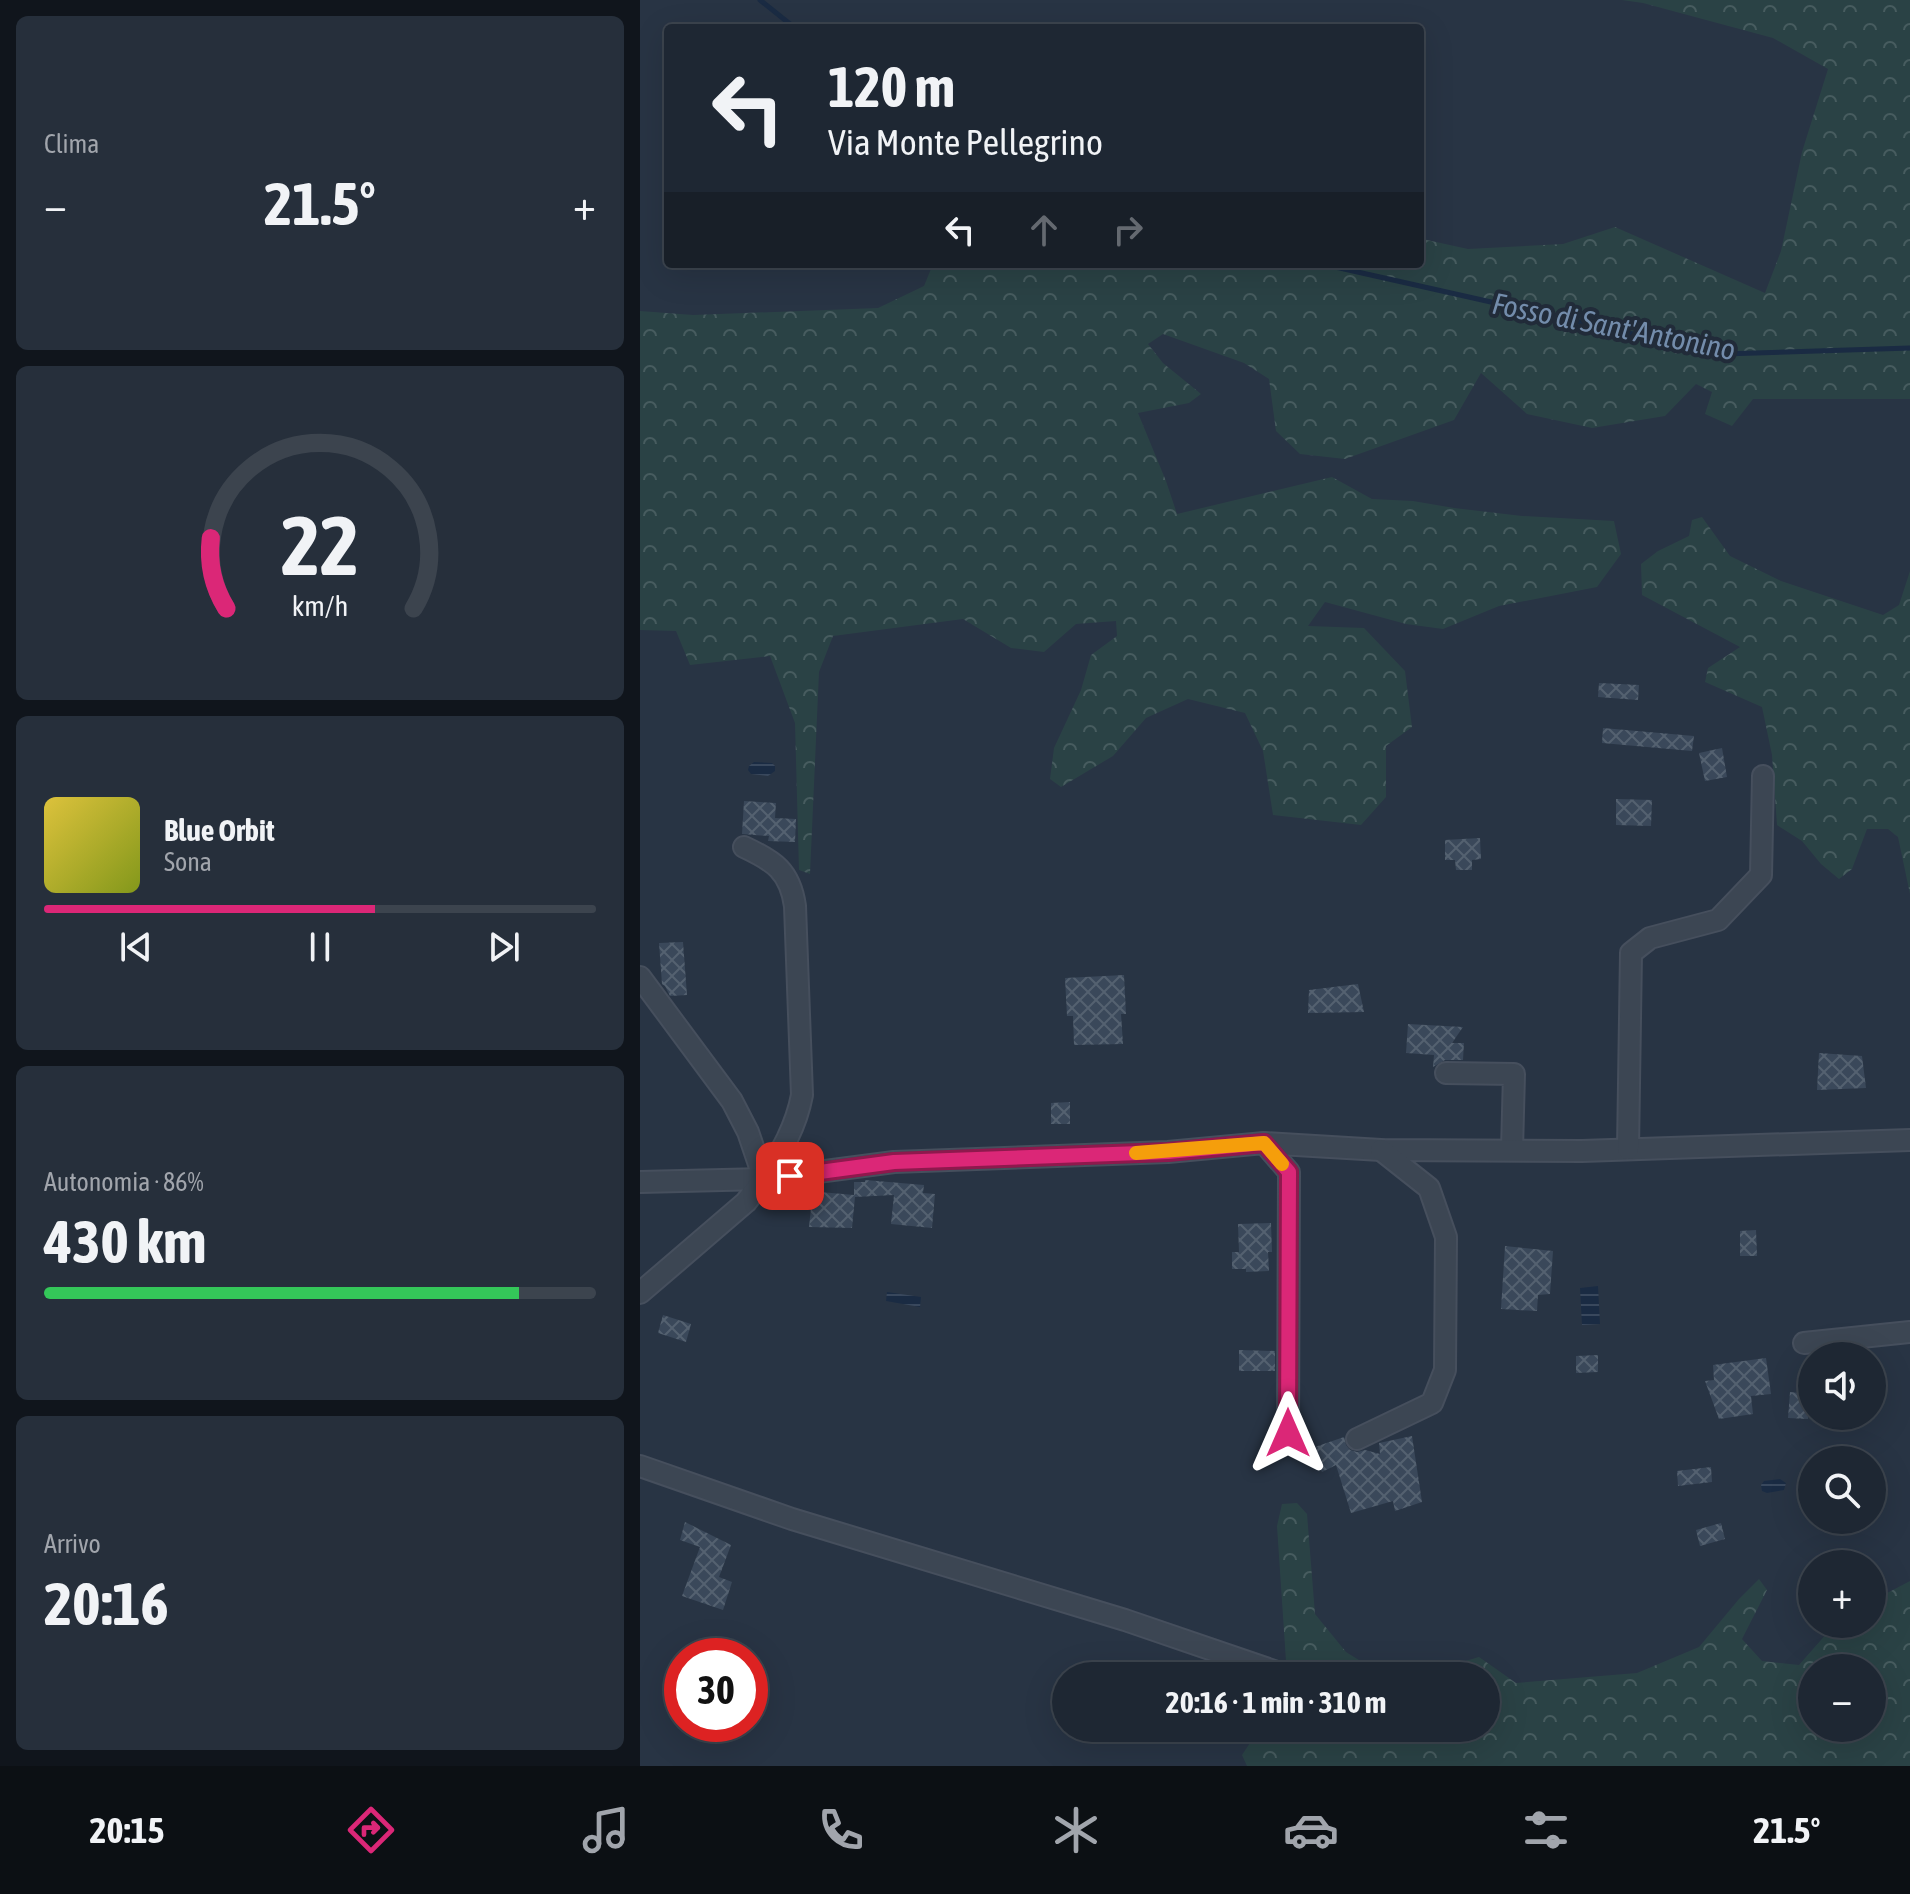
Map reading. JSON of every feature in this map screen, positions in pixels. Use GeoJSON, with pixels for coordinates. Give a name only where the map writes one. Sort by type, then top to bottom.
{"type":"FeatureCollection","features":[{"type":"Feature","properties":{"kind":"street"},"geometry":{"type":"LineString","coordinates":[[1628,1149],[1631,953],[1650,938],[1718,920],[1761,875],[1763,776]]}},
{"type":"Feature","properties":{"kind":"street"},"geometry":{"type":"LineString","coordinates":[[640,1293],[746,1202],[764,1179],[797,1117],[802,1095],[795,906],[791,888],[780,869],[744,847]]}},
{"type":"Feature","properties":{"kind":"street"},"geometry":{"type":"LineString","coordinates":[[640,977],[732,1101],[748,1132],[764,1179]]}},
{"type":"Feature","properties":{"kind":"street"},"geometry":{"type":"LineString","coordinates":[[1446,1073],[1514,1074],[1512,1150]]}},
{"type":"Feature","properties":{"kind":"street"},"geometry":{"type":"LineString","coordinates":[[640,1182],[764,1179],[894,1162],[1168,1152],[1264,1143],[1381,1150],[1512,1150],[1910,1140]]}},
{"type":"Feature","properties":{"kind":"street"},"geometry":{"type":"LineString","coordinates":[[1264,1143],[1289,1172],[1288,1433]]}},
{"type":"Feature","properties":{"kind":"street"},"geometry":{"type":"LineString","coordinates":[[1357,1439],[1432,1403],[1445,1370],[1446,1237],[1429,1188],[1381,1150]]}},
{"type":"Feature","properties":{"kind":"street"},"geometry":{"type":"LineString","coordinates":[[1814,1342],[1910,1332]]}},
{"type":"Feature","properties":{"kind":"street"},"geometry":{"type":"LineString","coordinates":[[640,1466],[792,1519],[1125,1620],[1248,1662]]}},
{"type":"Feature","properties":{"kind":"green space"},"geometry":{"type":"Polygon","coordinates":[[[1622,0],[1910,0],[1910,399],[1753,399],[1732,426],[1705,414],[1712,392],[1696,384],[1665,416],[1592,428],[1527,414],[1481,373],[1454,420],[1345,459],[1300,454],[1276,431],[1269,379],[1244,363],[1163,334],[1148,344],[1163,363],[1201,394],[1189,403],[1138,413],[1177,514],[1332,477],[1372,499],[1413,501],[1522,516],[1614,521],[1621,554],[1597,587],[1499,606],[1443,629],[1406,624],[1325,602],[1308,626],[1364,628],[1405,671],[1412,727],[1386,746],[1386,797],[1361,825],[1273,815],[1263,751],[1245,713],[1188,699],[1146,718],[1113,756],[1061,787],[1050,779],[1054,748],[1081,690],[1091,655],[1117,636],[1116,621],[1076,624],[1044,652],[1011,648],[963,619],[833,636],[819,672],[810,874],[799,870],[795,723],[770,656],[690,665],[676,631],[640,630],[640,311],[693,315],[878,308],[924,286],[931,268],[1424,268],[1424,238],[1468,249],[1563,244],[1615,227],[1765,293],[1781,251],[1802,152],[1828,69],[1773,38],[1622,0]]]}},
{"type":"Feature","properties":{"kind":"green space"},"geometry":{"type":"Polygon","coordinates":[[[1702,517],[1730,556],[1781,581],[1883,615],[1899,605],[1910,571],[1910,894],[1898,837],[1888,829],[1867,829],[1852,869],[1839,879],[1821,864],[1802,841],[1777,825],[1772,755],[1762,707],[1705,682],[1708,668],[1740,647],[1642,595],[1641,564],[1658,551],[1689,536],[1692,520],[1702,517]]]}},
{"type":"Feature","properties":{"kind":"green space"},"geometry":{"type":"Polygon","coordinates":[[[1297,1503],[1307,1514],[1315,1614],[1346,1652],[1362,1662],[1286,1662],[1277,1526],[1282,1504],[1297,1503]]]}},
{"type":"Feature","properties":{"kind":"green space"},"geometry":{"type":"Polygon","coordinates":[[[1759,1579],[1767,1590],[1742,1639],[1762,1661],[1798,1665],[1798,1742],[1886,1742],[1886,1654],[1809,1654],[1823,1638],[1886,1638],[1886,1594],[1910,1581],[1910,1766],[1247,1766],[1242,1755],[1251,1742],[1500,1742],[1500,1672],[1516,1683],[1637,1673],[1699,1647],[1759,1579]]]}},
{"type":"Feature","properties":{"kind":"green space"},"geometry":{"type":"Polygon","coordinates":[[[1479,1657],[1486,1662],[1462,1662],[1479,1657]]]}},
{"type":"Feature","properties":{"kind":"water"},"geometry":{"type":"Polygon","coordinates":[[[754,762],[772,763],[775,771],[768,776],[751,774],[749,766],[754,762]]]}},
{"type":"Feature","properties":{"kind":"water"},"geometry":{"type":"Polygon","coordinates":[[[1598,1286],[1600,1324],[1582,1325],[1580,1288],[1598,1286]]]}},
{"type":"Feature","properties":{"kind":"water"},"geometry":{"type":"Polygon","coordinates":[[[887,1292],[921,1297],[920,1307],[886,1301],[887,1292]]]}},
{"type":"Feature","properties":{"kind":"water"},"geometry":{"type":"Polygon","coordinates":[[[1780,1479],[1786,1483],[1784,1490],[1762,1491],[1764,1481],[1780,1479]]]}},
{"type":"Feature","properties":{"kind":"building"},"geometry":{"type":"Polygon","coordinates":[[[1599,683],[1639,685],[1638,700],[1598,697],[1599,683]]]}},
{"type":"Feature","properties":{"kind":"building"},"geometry":{"type":"Polygon","coordinates":[[[1603,728],[1694,736],[1692,751],[1602,743],[1603,728]]]}},
{"type":"Feature","properties":{"kind":"building"},"geometry":{"type":"Polygon","coordinates":[[[1722,748],[1727,777],[1705,781],[1699,753],[1722,748]]]}},
{"type":"Feature","properties":{"kind":"building"},"geometry":{"type":"Polygon","coordinates":[[[1616,799],[1652,800],[1651,826],[1616,825],[1616,799]]]}},
{"type":"Feature","properties":{"kind":"building"},"geometry":{"type":"Polygon","coordinates":[[[744,801],[776,803],[775,818],[796,819],[795,842],[768,841],[769,836],[742,834],[744,801]]]}},
{"type":"Feature","properties":{"kind":"building"},"geometry":{"type":"Polygon","coordinates":[[[1480,838],[1481,859],[1472,860],[1472,870],[1456,870],[1455,860],[1445,860],[1445,840],[1480,838]]]}},
{"type":"Feature","properties":{"kind":"building"},"geometry":{"type":"Polygon","coordinates":[[[683,942],[687,995],[670,996],[662,984],[659,943],[683,942]]]}},
{"type":"Feature","properties":{"kind":"building"},"geometry":{"type":"Polygon","coordinates":[[[1124,975],[1126,1014],[1121,1014],[1123,1044],[1074,1045],[1073,1016],[1067,1016],[1065,978],[1124,975]]]}},
{"type":"Feature","properties":{"kind":"building"},"geometry":{"type":"Polygon","coordinates":[[[1358,984],[1364,1012],[1308,1013],[1309,990],[1358,984]]]}},
{"type":"Feature","properties":{"kind":"building"},"geometry":{"type":"Polygon","coordinates":[[[1408,1024],[1463,1027],[1452,1043],[1464,1043],[1463,1060],[1445,1060],[1433,1067],[1434,1055],[1406,1053],[1408,1024]]]}},
{"type":"Feature","properties":{"kind":"building"},"geometry":{"type":"Polygon","coordinates":[[[1819,1053],[1862,1056],[1866,1088],[1817,1090],[1819,1053]]]}},
{"type":"Feature","properties":{"kind":"building"},"geometry":{"type":"Polygon","coordinates":[[[1070,1102],[1070,1124],[1051,1124],[1051,1103],[1070,1102]]]}},
{"type":"Feature","properties":{"kind":"building"},"geometry":{"type":"Polygon","coordinates":[[[865,1180],[924,1185],[923,1193],[935,1194],[932,1228],[891,1224],[894,1195],[855,1197],[852,1228],[809,1227],[809,1191],[854,1195],[854,1182],[865,1180]]]}},
{"type":"Feature","properties":{"kind":"building"},"geometry":{"type":"Polygon","coordinates":[[[1271,1223],[1269,1271],[1232,1269],[1232,1252],[1239,1252],[1238,1224],[1271,1223]]]}},
{"type":"Feature","properties":{"kind":"building"},"geometry":{"type":"Polygon","coordinates":[[[1756,1230],[1757,1256],[1740,1256],[1740,1231],[1756,1230]]]}},
{"type":"Feature","properties":{"kind":"building"},"geometry":{"type":"Polygon","coordinates":[[[1505,1246],[1553,1251],[1550,1294],[1538,1295],[1537,1311],[1501,1309],[1505,1246]]]}},
{"type":"Feature","properties":{"kind":"building"},"geometry":{"type":"Polygon","coordinates":[[[663,1315],[691,1324],[686,1342],[658,1333],[663,1315]]]}},
{"type":"Feature","properties":{"kind":"building"},"geometry":{"type":"Polygon","coordinates":[[[1239,1350],[1275,1351],[1275,1371],[1239,1371],[1239,1350]]]}},
{"type":"Feature","properties":{"kind":"building"},"geometry":{"type":"Polygon","coordinates":[[[1598,1355],[1598,1372],[1576,1373],[1576,1356],[1598,1355]]]}},
{"type":"Feature","properties":{"kind":"building"},"geometry":{"type":"Polygon","coordinates":[[[1766,1358],[1771,1394],[1751,1396],[1753,1414],[1719,1419],[1705,1381],[1714,1380],[1713,1365],[1766,1358]]]}},
{"type":"Feature","properties":{"kind":"building"},"geometry":{"type":"Polygon","coordinates":[[[1790,1392],[1798,1393],[1798,1418],[1788,1418],[1790,1392]]]}},
{"type":"Feature","properties":{"kind":"building"},"geometry":{"type":"Polygon","coordinates":[[[1412,1436],[1422,1502],[1395,1511],[1393,1501],[1351,1513],[1336,1465],[1322,1472],[1309,1449],[1344,1437],[1350,1450],[1380,1454],[1379,1443],[1412,1436]]]}},
{"type":"Feature","properties":{"kind":"building"},"geometry":{"type":"Polygon","coordinates":[[[1711,1467],[1712,1482],[1678,1486],[1677,1471],[1711,1467]]]}},
{"type":"Feature","properties":{"kind":"building"},"geometry":{"type":"Polygon","coordinates":[[[685,1522],[731,1545],[719,1577],[732,1582],[723,1610],[682,1596],[700,1547],[680,1540],[685,1522]]]}},
{"type":"Feature","properties":{"kind":"building"},"geometry":{"type":"Polygon","coordinates":[[[1721,1523],[1725,1539],[1700,1546],[1696,1530],[1721,1523]]]}},
{"type":"Feature","properties":{"kind":"waterway","name":"Fosso di Sant'Antonino"},"geometry":{"type":"LineString","coordinates":[[760,0],[790,24]]}},
{"type":"Feature","properties":{"kind":"waterway","name":"Fosso di Sant'Antonino"},"geometry":{"type":"LineString","coordinates":[[1340,268],[1722,354],[1910,348]]}},
{"type":"Feature","properties":{"kind":"slow traffic"},"geometry":{"type":"LineString","coordinates":[[1136,1153],[1264,1143],[1282,1164]]}},
{"type":"Feature","properties":{"kind":"route"},"geometry":{"type":"LineString","coordinates":[[790,1176],[894,1162],[1168,1152],[1264,1143],[1289,1172],[1288,1433]]}}]}
